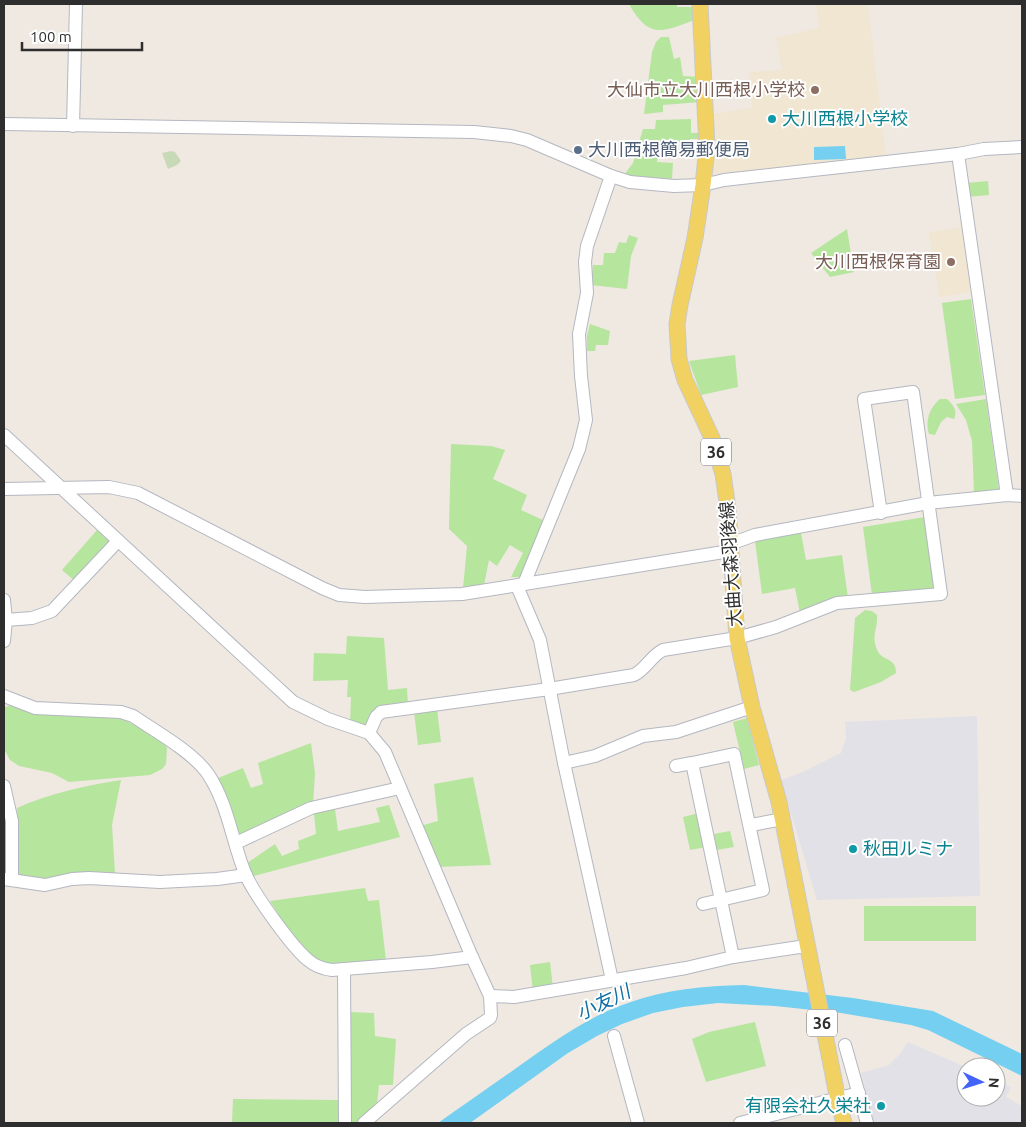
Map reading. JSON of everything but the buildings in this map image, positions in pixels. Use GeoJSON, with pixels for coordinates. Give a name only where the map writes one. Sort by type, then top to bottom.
{"type":"FeatureCollection","features":[{"type":"Feature","properties":{"kind":"main road","name":"大曲大森羽後線"},"geometry":{"type":"LineString","coordinates":[[700,4],[707,148],[695,238],[680,305],[677,343],[679,359],[685,380],[712,438],[723,474],[737,638],[752,707],[783,819],[800,904],[806,946],[844,1123]]}},
{"type":"Feature","properties":{"kind":"street"},"geometry":{"type":"LineString","coordinates":[[73,126],[76,4]]}},
{"type":"Feature","properties":{"kind":"street"},"geometry":{"type":"LineString","coordinates":[[4,124],[474,132],[511,136],[527,140],[611,176],[630,182],[674,186],[703,185],[724,180],[958,154],[984,149],[1022,147]]}},
{"type":"Feature","properties":{"kind":"street"},"geometry":{"type":"LineString","coordinates":[[958,154],[1007,495]]}},
{"type":"Feature","properties":{"kind":"street"},"geometry":{"type":"LineString","coordinates":[[611,176],[587,246],[585,262],[586,294],[579,334],[586,420],[583,434],[579,449],[550,522],[520,585],[540,640],[564,763],[612,980]]}},
{"type":"Feature","properties":{"kind":"street"},"geometry":{"type":"LineString","coordinates":[[369,733],[376,717],[381,712],[634,676],[642,671],[656,654],[663,650],[737,638],[776,627],[819,608],[837,603],[941,594],[913,392],[864,399],[881,512]]}},
{"type":"Feature","properties":{"kind":"street"},"geometry":{"type":"LineString","coordinates":[[4,435],[293,702],[328,719],[369,733],[385,752],[490,996],[491,1016],[466,1034],[364,1123]]}},
{"type":"Feature","properties":{"kind":"street"},"geometry":{"type":"LineString","coordinates":[[4,488],[109,487],[138,492],[322,588],[339,595],[365,598],[462,594],[520,585],[730,548],[755,535],[928,503],[1007,495],[1022,496]]}},
{"type":"Feature","properties":{"kind":"street"},"geometry":{"type":"LineString","coordinates":[[6,620],[32,618],[52,611],[118,541]]}},
{"type":"Feature","properties":{"kind":"street"},"geometry":{"type":"LineString","coordinates":[[4,600],[6,620],[4,641]]}},
{"type":"Feature","properties":{"kind":"street"},"geometry":{"type":"LineString","coordinates":[[4,696],[35,708],[113,711],[133,716],[194,758],[215,785],[246,875],[268,910],[295,946],[307,959],[323,968],[344,969],[472,957]]}},
{"type":"Feature","properties":{"kind":"street"},"geometry":{"type":"LineString","coordinates":[[564,763],[595,756],[643,736],[676,732],[752,707]]}},
{"type":"Feature","properties":{"kind":"street"},"geometry":{"type":"LineString","coordinates":[[676,766],[734,754],[751,825],[763,890],[703,904]]}},
{"type":"Feature","properties":{"kind":"street"},"geometry":{"type":"LineString","coordinates":[[692,763],[733,957]]}},
{"type":"Feature","properties":{"kind":"street"},"geometry":{"type":"LineString","coordinates":[[4,786],[12,821],[8,880],[45,885],[80,878],[160,882],[217,880],[246,875]]}},
{"type":"Feature","properties":{"kind":"street"},"geometry":{"type":"LineString","coordinates":[[236,843],[311,808],[400,788]]}},
{"type":"Feature","properties":{"kind":"street"},"geometry":{"type":"LineString","coordinates":[[751,825],[783,819]]}},
{"type":"Feature","properties":{"kind":"street"},"geometry":{"type":"LineString","coordinates":[[490,996],[514,998],[686,968],[733,957],[806,946]]}},
{"type":"Feature","properties":{"kind":"street"},"geometry":{"type":"LineString","coordinates":[[344,969],[345,1123]]}},
{"type":"Feature","properties":{"kind":"street"},"geometry":{"type":"LineString","coordinates":[[614,1036],[638,1123]]}},
{"type":"Feature","properties":{"kind":"street"},"geometry":{"type":"LineString","coordinates":[[845,1045],[867,1123]]}},
{"type":"Feature","properties":{"kind":"street"},"geometry":{"type":"LineString","coordinates":[[740,1123],[838,1100],[859,1093]]}},
{"type":"Feature","properties":{"kind":"shaded area","name":"大仙市立大川西根小学校"},"geometry":{"type":"Polygon","coordinates":[[[816,4],[868,4],[886,159],[711,175],[713,114],[752,108],[750,72],[782,70],[776,38],[819,28],[816,4]]]}},
{"type":"Feature","properties":{"kind":"shaded area","name":"大川西根保育園"},"geometry":{"type":"Polygon","coordinates":[[[964,227],[973,292],[939,297],[929,232],[964,227]]]}},
{"type":"Feature","properties":{"kind":"shaded area"},"geometry":{"type":"Polygon","coordinates":[[[977,716],[980,896],[817,900],[781,780],[803,772],[841,753],[846,738],[845,722],[977,716]]]}},
{"type":"Feature","properties":{"kind":"shaded area"},"geometry":{"type":"Polygon","coordinates":[[[908,1042],[956,1063],[956,1107],[1006,1107],[1006,1097],[1022,1106],[1022,1123],[873,1123],[861,1073],[889,1065],[908,1042]]]}},
{"type":"Feature","properties":{"kind":"shaded area"},"geometry":{"type":"Polygon","coordinates":[[[1006,1085],[1011,1087],[1006,1097],[1006,1085]]]}},
{"type":"Feature","properties":{"kind":"green space"},"geometry":{"type":"Polygon","coordinates":[[[629,4],[677,4],[677,7],[696,7],[697,19],[675,27],[658,30],[650,28],[643,23],[629,4]]]}},
{"type":"Feature","properties":{"kind":"green space"},"geometry":{"type":"Polygon","coordinates":[[[661,37],[669,37],[674,59],[680,57],[683,76],[700,77],[701,102],[663,105],[663,112],[644,114],[652,52],[656,42],[661,37]]]}},
{"type":"Feature","properties":{"kind":"green space"},"geometry":{"type":"Polygon","coordinates":[[[691,119],[691,133],[699,133],[699,139],[690,139],[689,143],[674,142],[674,145],[660,146],[657,162],[673,163],[672,179],[624,175],[633,163],[643,129],[655,129],[656,120],[691,119]]]}},
{"type":"Feature","properties":{"kind":"green space"},"geometry":{"type":"Polygon","coordinates":[[[175,152],[181,161],[168,169],[162,153],[175,152]]]}},
{"type":"Feature","properties":{"kind":"green space"},"geometry":{"type":"Polygon","coordinates":[[[988,181],[989,195],[967,197],[966,183],[988,181]]]}},
{"type":"Feature","properties":{"kind":"green space"},"geometry":{"type":"Polygon","coordinates":[[[847,229],[854,272],[830,277],[811,253],[847,229]]]}},
{"type":"Feature","properties":{"kind":"green space"},"geometry":{"type":"Polygon","coordinates":[[[629,235],[638,238],[631,256],[627,289],[591,285],[593,265],[603,265],[604,253],[615,253],[619,242],[626,243],[629,235]]]}},
{"type":"Feature","properties":{"kind":"green space"},"geometry":{"type":"Polygon","coordinates":[[[971,299],[985,395],[955,399],[942,303],[971,299]]]}},
{"type":"Feature","properties":{"kind":"green space"},"geometry":{"type":"Polygon","coordinates":[[[590,324],[610,331],[608,345],[596,345],[595,351],[587,351],[587,336],[590,324]]]}},
{"type":"Feature","properties":{"kind":"green space"},"geometry":{"type":"Polygon","coordinates":[[[735,355],[738,387],[701,395],[689,361],[735,355]]]}},
{"type":"Feature","properties":{"kind":"green space"},"geometry":{"type":"Polygon","coordinates":[[[940,399],[947,399],[951,403],[955,410],[955,416],[954,419],[947,417],[941,422],[935,435],[929,434],[927,424],[929,415],[933,406],[940,399]]]}},
{"type":"Feature","properties":{"kind":"green space"},"geometry":{"type":"Polygon","coordinates":[[[986,399],[999,490],[974,494],[972,441],[966,420],[956,404],[986,399]]]}},
{"type":"Feature","properties":{"kind":"green space"},"geometry":{"type":"Polygon","coordinates":[[[451,444],[491,446],[505,450],[493,479],[527,495],[521,510],[545,521],[521,577],[511,577],[523,553],[510,545],[497,566],[489,560],[484,585],[463,588],[467,546],[449,529],[451,444]]]}},
{"type":"Feature","properties":{"kind":"green space"},"geometry":{"type":"Polygon","coordinates":[[[925,517],[936,590],[872,595],[863,527],[925,517]]]}},
{"type":"Feature","properties":{"kind":"green space"},"geometry":{"type":"Polygon","coordinates":[[[98,529],[112,541],[76,582],[62,570],[98,529]]]}},
{"type":"Feature","properties":{"kind":"green space"},"geometry":{"type":"Polygon","coordinates":[[[801,533],[806,560],[842,555],[848,598],[800,613],[795,588],[762,594],[755,541],[801,533]]]}},
{"type":"Feature","properties":{"kind":"green space"},"geometry":{"type":"Polygon","coordinates":[[[865,610],[872,611],[877,615],[875,639],[877,650],[879,654],[894,664],[896,673],[881,682],[854,692],[850,690],[855,618],[865,610]]]}},
{"type":"Feature","properties":{"kind":"green space"},"geometry":{"type":"Polygon","coordinates":[[[347,636],[384,638],[388,690],[407,688],[408,705],[368,726],[350,723],[351,697],[347,697],[348,680],[313,681],[314,653],[346,654],[347,636]]]}},
{"type":"Feature","properties":{"kind":"green space"},"geometry":{"type":"Polygon","coordinates":[[[12,705],[34,714],[104,716],[124,720],[150,732],[164,742],[167,748],[166,764],[162,769],[150,775],[69,782],[52,773],[19,766],[10,760],[4,749],[4,709],[12,705]]]}},
{"type":"Feature","properties":{"kind":"green space"},"geometry":{"type":"Polygon","coordinates":[[[437,709],[441,742],[418,745],[414,712],[437,709]]]}},
{"type":"Feature","properties":{"kind":"green space"},"geometry":{"type":"Polygon","coordinates":[[[747,718],[759,765],[744,769],[733,722],[747,718]]]}},
{"type":"Feature","properties":{"kind":"green space"},"geometry":{"type":"Polygon","coordinates":[[[311,743],[315,773],[313,805],[239,840],[218,778],[243,768],[251,788],[263,784],[258,763],[311,743]]]}},
{"type":"Feature","properties":{"kind":"green space"},"geometry":{"type":"Polygon","coordinates":[[[473,777],[491,865],[436,867],[420,826],[438,821],[434,784],[473,777]]]}},
{"type":"Feature","properties":{"kind":"green space"},"geometry":{"type":"Polygon","coordinates":[[[121,780],[112,825],[115,873],[47,880],[17,876],[19,836],[17,808],[42,798],[68,791],[121,780]]]}},
{"type":"Feature","properties":{"kind":"green space"},"geometry":{"type":"Polygon","coordinates":[[[389,805],[400,837],[254,876],[247,863],[275,844],[282,856],[299,849],[298,841],[316,834],[314,814],[335,809],[338,831],[380,822],[376,808],[389,805]]]}},
{"type":"Feature","properties":{"kind":"green space"},"geometry":{"type":"Polygon","coordinates":[[[699,813],[706,847],[690,850],[683,817],[699,813]]]}},
{"type":"Feature","properties":{"kind":"green space"},"geometry":{"type":"Polygon","coordinates":[[[730,831],[734,847],[717,850],[714,834],[730,831]]]}},
{"type":"Feature","properties":{"kind":"green space"},"geometry":{"type":"Polygon","coordinates":[[[365,888],[368,901],[379,900],[386,961],[338,965],[322,963],[296,940],[270,901],[365,888]]]}},
{"type":"Feature","properties":{"kind":"green space"},"geometry":{"type":"Polygon","coordinates":[[[864,906],[976,906],[976,941],[864,941],[864,906]]]}},
{"type":"Feature","properties":{"kind":"green space"},"geometry":{"type":"Polygon","coordinates":[[[550,962],[553,988],[533,991],[530,965],[550,962]]]}},
{"type":"Feature","properties":{"kind":"green space"},"geometry":{"type":"Polygon","coordinates":[[[349,1012],[374,1013],[375,1036],[396,1039],[393,1085],[379,1085],[377,1104],[356,1123],[347,1123],[349,1012]]]}},
{"type":"Feature","properties":{"kind":"green space"},"geometry":{"type":"Polygon","coordinates":[[[755,1022],[766,1066],[706,1082],[692,1039],[709,1032],[755,1022]]]}},
{"type":"Feature","properties":{"kind":"green space"},"geometry":{"type":"Polygon","coordinates":[[[233,1099],[338,1100],[338,1123],[232,1123],[233,1099]]]}},
{"type":"Feature","properties":{"kind":"water"},"geometry":{"type":"Polygon","coordinates":[[[845,146],[846,159],[814,160],[814,147],[845,146]]]}},
{"type":"Feature","properties":{"kind":"water"},"geometry":{"type":"Polygon","coordinates":[[[744,985],[853,998],[933,1011],[1022,1054],[1022,1076],[1006,1068],[1006,1057],[983,1057],[928,1030],[911,1025],[841,1013],[775,1006],[718,1003],[653,1013],[622,1024],[568,1053],[470,1123],[438,1123],[586,1022],[614,1008],[642,998],[700,987],[744,985]]]}},
{"type":"Feature","properties":{"kind":"place","name":"大仙市立大川西根小学校"},"geometry":{"type":"Point","coordinates":[815,90]}},
{"type":"Feature","properties":{"kind":"place","name":"大川西根小学校"},"geometry":{"type":"Point","coordinates":[772,119]}},
{"type":"Feature","properties":{"kind":"place","name":"大川西根簡易郵便局"},"geometry":{"type":"Point","coordinates":[578,150]}},
{"type":"Feature","properties":{"kind":"place","name":"大川西根保育園"},"geometry":{"type":"Point","coordinates":[951,262]}},
{"type":"Feature","properties":{"kind":"place","name":"秋田ルミナ"},"geometry":{"type":"Point","coordinates":[853,849]}},
{"type":"Feature","properties":{"kind":"place","name":"有限会社久栄社"},"geometry":{"type":"Point","coordinates":[881,1106]}},
{"type":"Feature","properties":{"kind":"water label","name":"小友川"},"geometry":{"type":"Point","coordinates":[603,1002]}}]}
